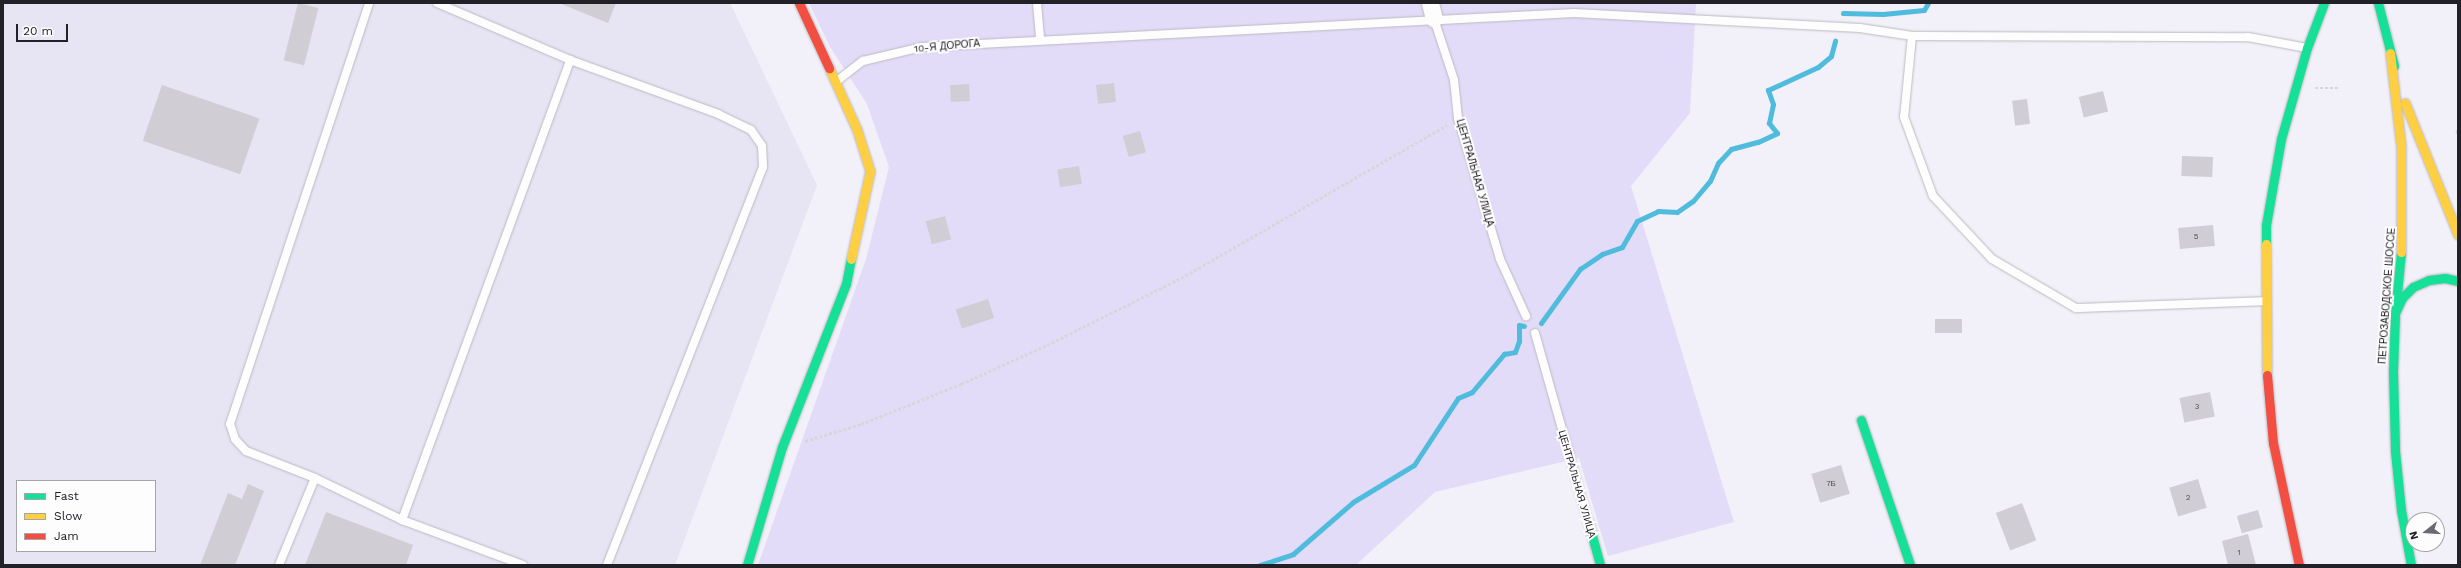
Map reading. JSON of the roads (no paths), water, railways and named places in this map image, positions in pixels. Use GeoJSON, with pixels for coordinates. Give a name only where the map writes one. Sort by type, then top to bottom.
{"type":"FeatureCollection","features":[{"type":"Feature","properties":{"kind":"street"},"geometry":{"type":"LineString","coordinates":[[747,565],[782,448],[846,284],[870,171],[858,130],[837,81],[799,3]]}},
{"type":"Feature","properties":{"kind":"street"},"geometry":{"type":"LineString","coordinates":[[2299,565],[2273,443],[2266,368],[2266,225],[2281,139],[2307,48],[2324,3]]}},
{"type":"Feature","properties":{"kind":"street","name":"ПЕТРОЗАВОДСКОЕ ШОССЕ"},"geometry":{"type":"LineString","coordinates":[[2378,3],[2390,53],[2418,139],[2458,235]]}},
{"type":"Feature","properties":{"kind":"street","name":"ПЕТРОЗАВОДСКОЕ ШОССЕ"},"geometry":{"type":"LineString","coordinates":[[2390,53],[2401,146],[2403,199],[2402,246],[2395,314],[2393,372],[2395,451],[2401,510],[2411,565]]}},
{"type":"Feature","properties":{"kind":"street"},"geometry":{"type":"LineString","coordinates":[[2395,314],[2402,298],[2414,287],[2428,280],[2445,278],[2458,281]]}},
{"type":"Feature","properties":{"kind":"street"},"geometry":{"type":"LineString","coordinates":[[1861,420],[1910,565]]}},
{"type":"Feature","properties":{"kind":"street","name":"ЦЕНТРАЛЬНАЯ УЛИЦА"},"geometry":{"type":"LineString","coordinates":[[1588,521],[1600,565]]}},
{"type":"Feature","properties":{"kind":"lane"},"geometry":{"type":"LineString","coordinates":[[368,3],[230,424],[236,439],[246,451],[315,478],[402,520],[523,565]]}},
{"type":"Feature","properties":{"kind":"lane"},"geometry":{"type":"LineString","coordinates":[[437,3],[570,60],[718,114],[751,130],[762,146],[763,167],[607,565]]}},
{"type":"Feature","properties":{"kind":"lane"},"geometry":{"type":"LineString","coordinates":[[1037,3],[1040,39]]}},
{"type":"Feature","properties":{"kind":"lane","name":"10-Я ДОРОГА"},"geometry":{"type":"LineString","coordinates":[[837,81],[863,61],[922,47],[1432,11],[1574,14],[1860,28],[1912,36],[2248,37],[2307,48]]}},
{"type":"Feature","properties":{"kind":"lane","name":"ЦЕНТРАЛЬНАЯ УЛИЦА"},"geometry":{"type":"LineString","coordinates":[[1432,11],[1454,80],[1458,118],[1500,259],[1526,316]]}},
{"type":"Feature","properties":{"kind":"lane"},"geometry":{"type":"LineString","coordinates":[[1912,36],[1904,117],[1933,196],[1992,259],[2076,308],[2265,301]]}},
{"type":"Feature","properties":{"kind":"lane"},"geometry":{"type":"LineString","coordinates":[[402,520],[570,60]]}},
{"type":"Feature","properties":{"kind":"lane","name":"ЦЕНТРАЛЬНАЯ УЛИЦА"},"geometry":{"type":"LineString","coordinates":[[1535,334],[1588,521]]}},
{"type":"Feature","properties":{"kind":"lane"},"geometry":{"type":"LineString","coordinates":[[279,565],[315,478]]}},
{"type":"Feature","properties":{"kind":"waterway"},"geometry":{"type":"LineString","coordinates":[[1843,13],[1883,14],[1924,10],[1928,3]]}},
{"type":"Feature","properties":{"kind":"waterway"},"geometry":{"type":"LineString","coordinates":[[1541,323],[1580,269],[1602,254],[1622,247],[1637,221],[1658,211],[1677,212],[1693,201],[1710,181],[1718,163],[1731,149],[1758,142],[1777,133],[1769,123],[1773,104],[1768,90],[1818,67],[1831,56],[1835,41]]}},
{"type":"Feature","properties":{"kind":"waterway"},"geometry":{"type":"LineString","coordinates":[[1260,565],[1293,554],[1353,502],[1414,465],[1458,398],[1472,392],[1504,354],[1515,352],[1519,341],[1519,325],[1524,326]]}}]}
